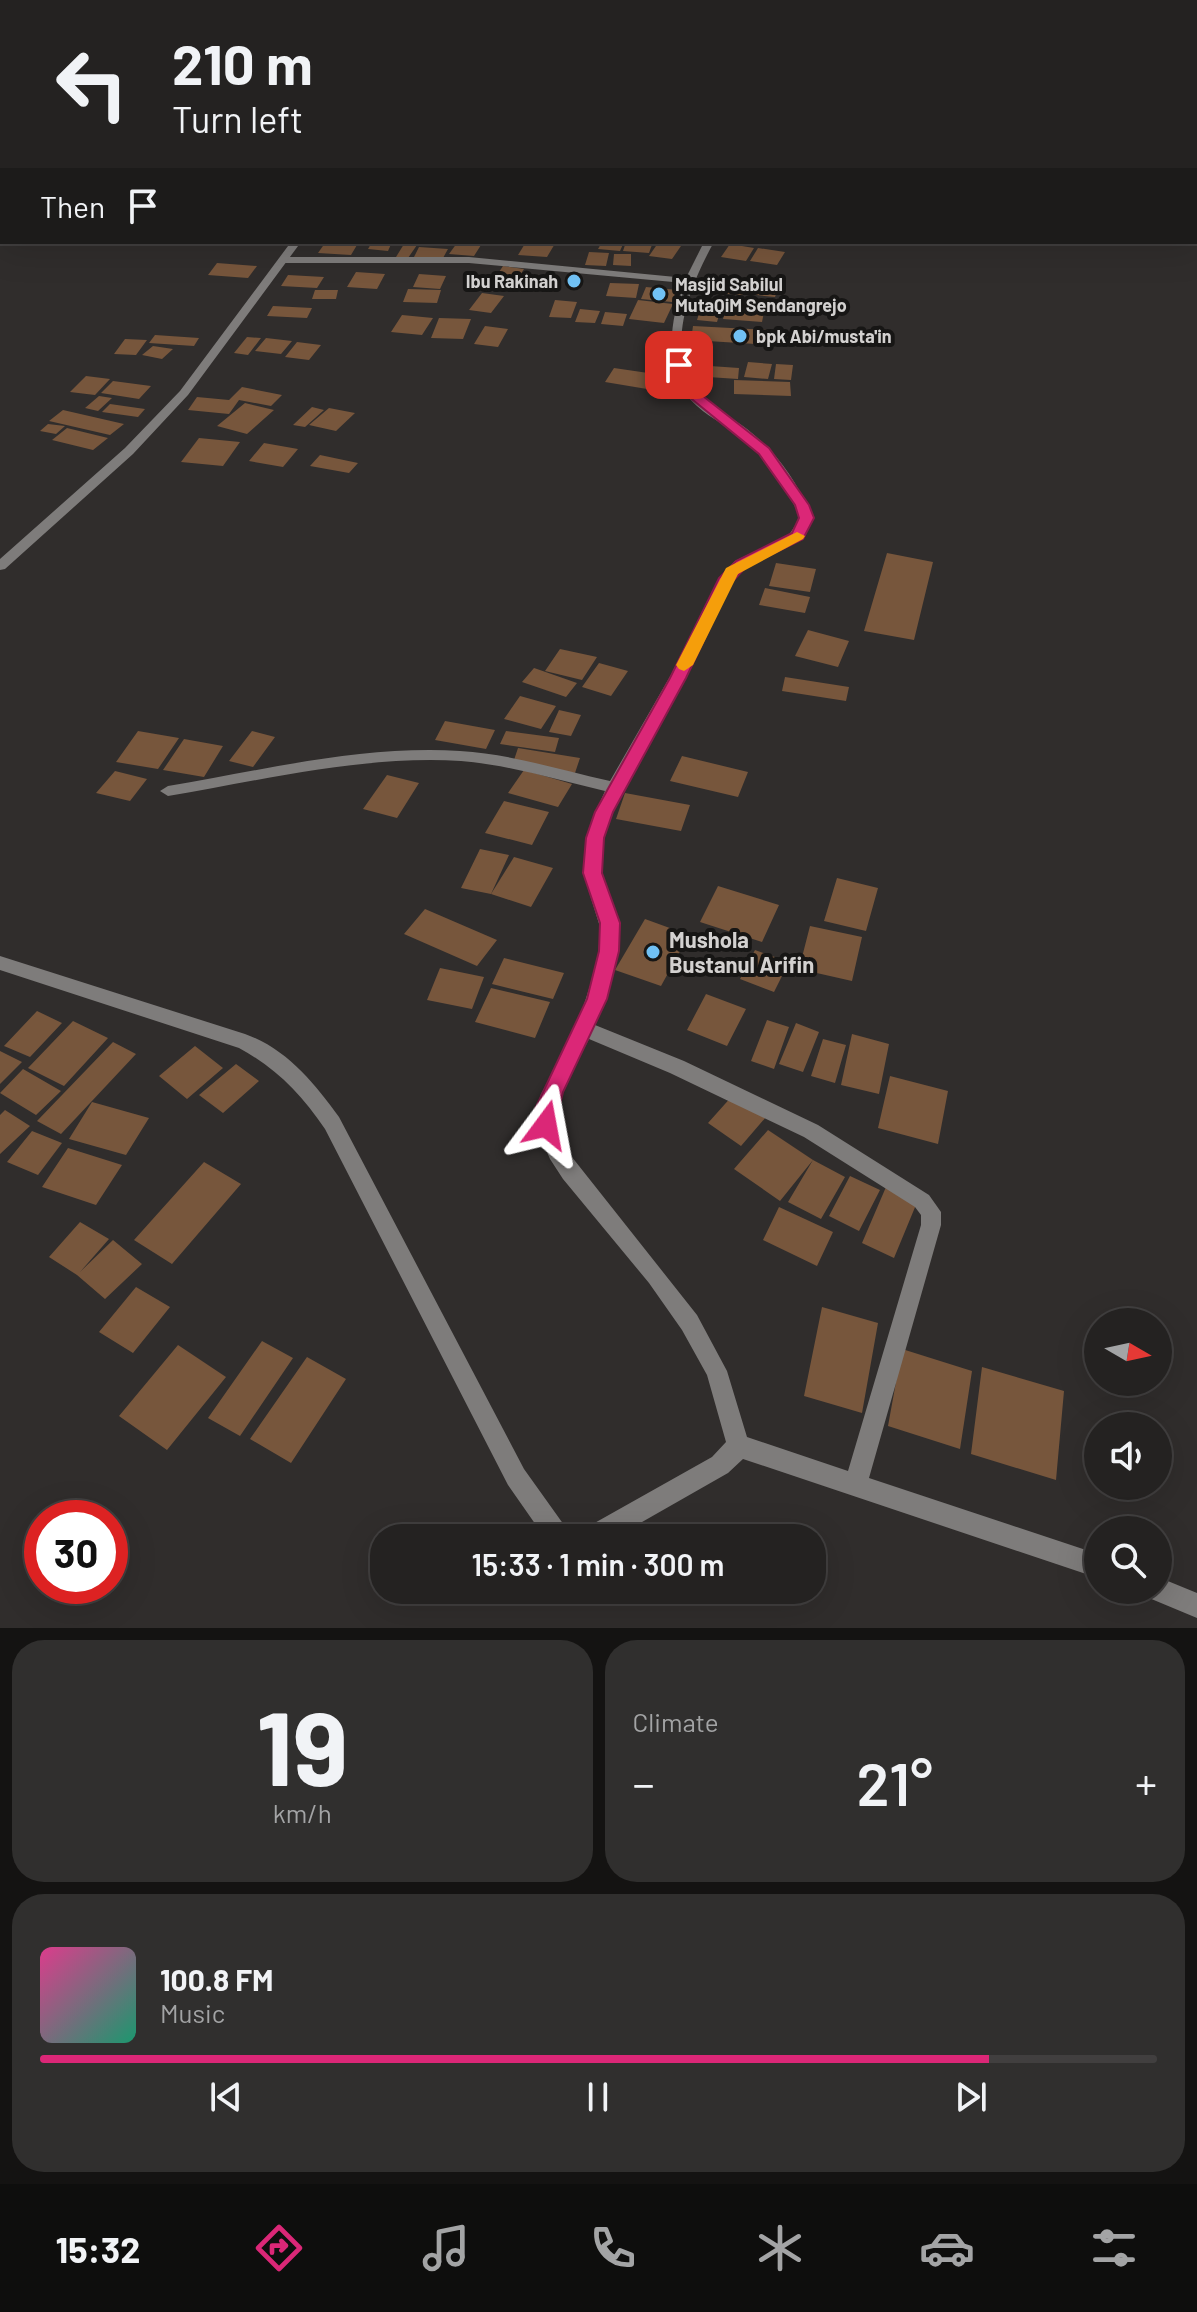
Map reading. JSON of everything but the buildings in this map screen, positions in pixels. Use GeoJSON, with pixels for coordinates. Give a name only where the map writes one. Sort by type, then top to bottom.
{"type":"FeatureCollection","features":[{"type":"Feature","properties":{"kind":"street"},"geometry":{"type":"LineString","coordinates":[[0,566],[129,451],[184,393],[295,244]]}},
{"type":"Feature","properties":{"kind":"street"},"geometry":{"type":"LineString","coordinates":[[708,244],[678,314],[679,365],[693,394],[764,451],[802,505],[806,518],[798,536],[741,564],[725,581],[678,678],[604,812],[592,858],[592,873],[606,910],[610,937],[604,975],[585,1029],[546,1109],[546,1125],[552,1144],[685,1319],[714,1368],[739,1446]]}},
{"type":"Feature","properties":{"kind":"street"},"geometry":{"type":"LineString","coordinates":[[283,260],[469,260],[690,281]]}},
{"type":"Feature","properties":{"kind":"street"},"geometry":{"type":"LineString","coordinates":[[168,791],[348,763],[428,755],[487,760],[616,788]]}},
{"type":"Feature","properties":{"kind":"street"},"geometry":{"type":"LineString","coordinates":[[0,963],[245,1042],[277,1059],[303,1081],[332,1123],[516,1477],[549,1524]]}},
{"type":"Feature","properties":{"kind":"street"},"geometry":{"type":"LineString","coordinates":[[585,1029],[677,1067],[811,1131],[922,1201],[931,1212],[931,1225],[855,1485]]}},
{"type":"Feature","properties":{"kind":"street"},"geometry":{"type":"LineString","coordinates":[[607,1524],[720,1465],[739,1446]]}},
{"type":"Feature","properties":{"kind":"street"},"geometry":{"type":"LineString","coordinates":[[739,1446],[1084,1561]]}},
{"type":"Feature","properties":{"kind":"street"},"geometry":{"type":"LineString","coordinates":[[1172,1595],[1193,1604]]}},
{"type":"Feature","properties":{"kind":"slow traffic"},"geometry":{"type":"LineString","coordinates":[[684,665],[732,571],[797,536]]}},
{"type":"Feature","properties":{"kind":"place","name":"Ibu Rakinah"},"geometry":{"type":"Point","coordinates":[574,281]}},
{"type":"Feature","properties":{"kind":"place","name":"Masjid Sabilul MutaQiM Sendangrejo"},"geometry":{"type":"Point","coordinates":[659,294]}},
{"type":"Feature","properties":{"kind":"place","name":"bpk Abi/musta'in"},"geometry":{"type":"Point","coordinates":[740,336]}},
{"type":"Feature","properties":{"kind":"place","name":"Mushola Bustanul Arifin"},"geometry":{"type":"Point","coordinates":[653,952]}},
{"type":"Feature","properties":{"kind":"route"},"geometry":{"type":"LineString","coordinates":[[546,1125],[546,1109],[552,1092],[585,1029],[597,999],[609,951],[610,923],[592,873],[595,838],[604,812],[643,736],[678,678],[725,581],[741,564],[798,536],[806,518],[802,505],[764,451],[693,394],[679,365]]}}]}
